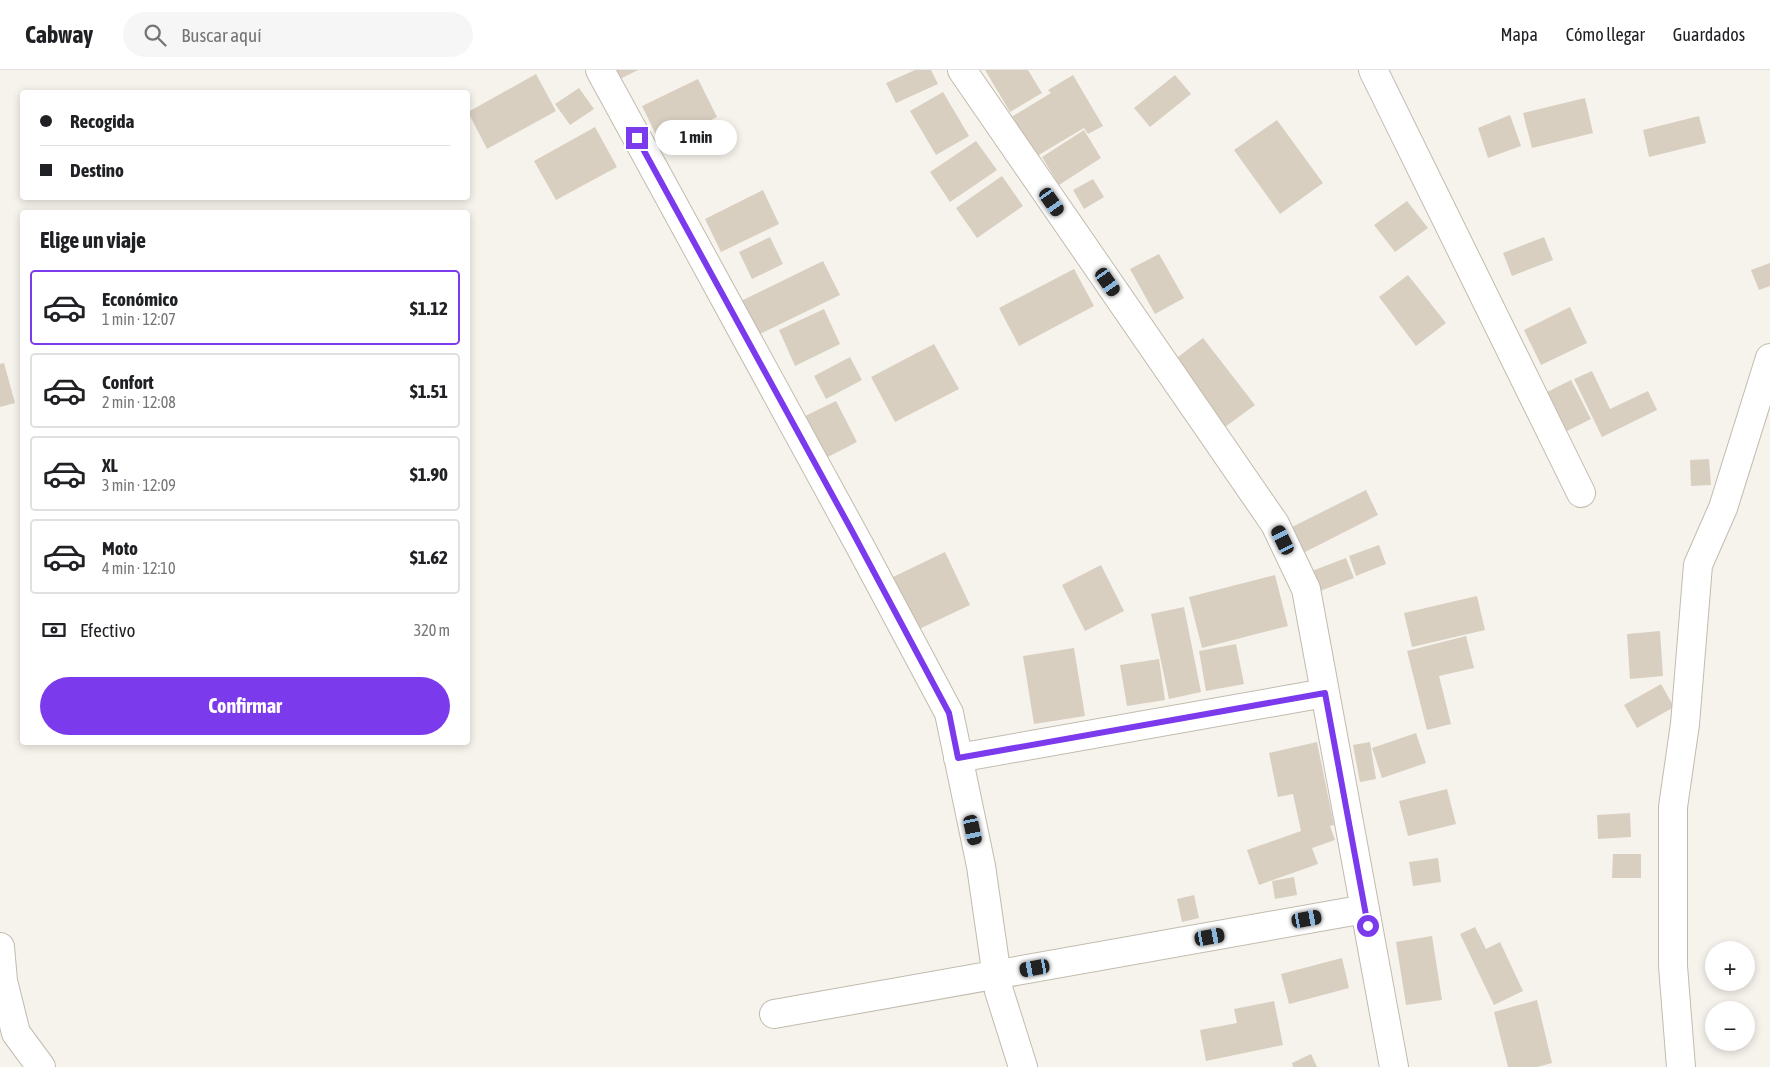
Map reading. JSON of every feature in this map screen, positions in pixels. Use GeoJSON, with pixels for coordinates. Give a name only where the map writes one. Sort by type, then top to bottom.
{"type":"FeatureCollection","features":[{"type":"Feature","properties":{"kind":"street"},"geometry":{"type":"LineString","coordinates":[[600,70],[949,713],[981,866],[999,991],[1023,1067]]}},
{"type":"Feature","properties":{"kind":"street"},"geometry":{"type":"LineString","coordinates":[[962,70],[1275,524],[1306,589],[1394,1067]]}},
{"type":"Feature","properties":{"kind":"street"},"geometry":{"type":"LineString","coordinates":[[1373,70],[1581,493]]}},
{"type":"Feature","properties":{"kind":"street"},"geometry":{"type":"LineString","coordinates":[[1674,1066],[1673,807],[1685,724],[1698,565],[1723,508],[1770,358]]}},
{"type":"Feature","properties":{"kind":"street"},"geometry":{"type":"LineString","coordinates":[[958,758],[1325,693]]}},
{"type":"Feature","properties":{"kind":"street"},"geometry":{"type":"LineString","coordinates":[[774,1014],[1365,909]]}},
{"type":"Feature","properties":{"kind":"street"},"geometry":{"type":"LineString","coordinates":[[0,947],[3,980],[16,1033],[42,1067]]}},
{"type":"Feature","properties":{"kind":"building"},"geometry":{"type":"Polygon","coordinates":[[[611,70],[638,70],[616,81],[611,70]]]}},
{"type":"Feature","properties":{"kind":"building"},"geometry":{"type":"Polygon","coordinates":[[[915,70],[931,70],[938,84],[896,103],[886,83],[915,70]]]}},
{"type":"Feature","properties":{"kind":"building"},"geometry":{"type":"Polygon","coordinates":[[[985,70],[1028,70],[1042,93],[1010,112],[985,70]]]}},
{"type":"Feature","properties":{"kind":"building"},"geometry":{"type":"Polygon","coordinates":[[[536,74],[556,111],[487,149],[470,116],[470,111],[536,74]]]}},
{"type":"Feature","properties":{"kind":"building"},"geometry":{"type":"Polygon","coordinates":[[[1073,75],[1103,126],[1088,134],[1084,128],[1032,159],[1008,119],[1051,93],[1048,90],[1073,75]]]}},
{"type":"Feature","properties":{"kind":"building"},"geometry":{"type":"Polygon","coordinates":[[[1175,75],[1191,94],[1150,127],[1134,108],[1175,75]]]}},
{"type":"Feature","properties":{"kind":"building"},"geometry":{"type":"Polygon","coordinates":[[[698,79],[717,117],[661,145],[642,106],[698,79]]]}},
{"type":"Feature","properties":{"kind":"building"},"geometry":{"type":"Polygon","coordinates":[[[579,88],[594,109],[570,125],[555,104],[579,88]]]}},
{"type":"Feature","properties":{"kind":"building"},"geometry":{"type":"Polygon","coordinates":[[[943,92],[969,136],[936,155],[910,111],[943,92]]]}},
{"type":"Feature","properties":{"kind":"building"},"geometry":{"type":"Polygon","coordinates":[[[1585,98],[1593,133],[1532,148],[1523,113],[1585,98]]]}},
{"type":"Feature","properties":{"kind":"building"},"geometry":{"type":"Polygon","coordinates":[[[1510,115],[1521,146],[1488,158],[1478,128],[1510,115]]]}},
{"type":"Feature","properties":{"kind":"building"},"geometry":{"type":"Polygon","coordinates":[[[1699,116],[1706,143],[1649,157],[1643,130],[1699,116]]]}},
{"type":"Feature","properties":{"kind":"building"},"geometry":{"type":"Polygon","coordinates":[[[1277,120],[1323,183],[1280,214],[1234,150],[1277,120]]]}},
{"type":"Feature","properties":{"kind":"building"},"geometry":{"type":"Polygon","coordinates":[[[595,127],[617,167],[556,200],[534,161],[595,127]]]}},
{"type":"Feature","properties":{"kind":"building"},"geometry":{"type":"Polygon","coordinates":[[[1084,130],[1101,158],[1059,185],[1042,157],[1084,130]]]}},
{"type":"Feature","properties":{"kind":"building"},"geometry":{"type":"Polygon","coordinates":[[[976,141],[997,170],[950,202],[930,172],[976,141]]]}},
{"type":"Feature","properties":{"kind":"building"},"geometry":{"type":"Polygon","coordinates":[[[1002,176],[1023,206],[977,238],[956,208],[1002,176]]]}},
{"type":"Feature","properties":{"kind":"building"},"geometry":{"type":"Polygon","coordinates":[[[1093,179],[1104,197],[1084,209],[1073,190],[1093,179]]]}},
{"type":"Feature","properties":{"kind":"building"},"geometry":{"type":"Polygon","coordinates":[[[763,190],[779,224],[721,252],[705,219],[763,190]]]}},
{"type":"Feature","properties":{"kind":"building"},"geometry":{"type":"Polygon","coordinates":[[[1407,201],[1428,228],[1395,252],[1374,225],[1407,201]]]}},
{"type":"Feature","properties":{"kind":"building"},"geometry":{"type":"Polygon","coordinates":[[[770,237],[783,264],[752,279],[739,252],[770,237]]]}},
{"type":"Feature","properties":{"kind":"building"},"geometry":{"type":"Polygon","coordinates":[[[1544,237],[1553,260],[1512,276],[1503,253],[1544,237]]]}},
{"type":"Feature","properties":{"kind":"building"},"geometry":{"type":"Polygon","coordinates":[[[1159,254],[1184,298],[1155,314],[1130,269],[1159,254]]]}},
{"type":"Feature","properties":{"kind":"building"},"geometry":{"type":"Polygon","coordinates":[[[823,261],[840,295],[756,336],[739,302],[823,261]]]}},
{"type":"Feature","properties":{"kind":"building"},"geometry":{"type":"Polygon","coordinates":[[[1770,263],[1770,286],[1759,290],[1751,270],[1770,263]]]}},
{"type":"Feature","properties":{"kind":"building"},"geometry":{"type":"Polygon","coordinates":[[[1074,269],[1094,306],[1019,346],[999,308],[1074,269]]]}},
{"type":"Feature","properties":{"kind":"building"},"geometry":{"type":"Polygon","coordinates":[[[1408,275],[1446,323],[1416,346],[1379,297],[1408,275]]]}},
{"type":"Feature","properties":{"kind":"building"},"geometry":{"type":"Polygon","coordinates":[[[1570,307],[1587,343],[1541,365],[1524,330],[1570,307]]]}},
{"type":"Feature","properties":{"kind":"building"},"geometry":{"type":"Polygon","coordinates":[[[824,309],[840,344],[795,366],[779,330],[824,309]]]}},
{"type":"Feature","properties":{"kind":"building"},"geometry":{"type":"Polygon","coordinates":[[[1203,338],[1255,405],[1225,427],[1174,360],[1203,338]]]}},
{"type":"Feature","properties":{"kind":"building"},"geometry":{"type":"Polygon","coordinates":[[[934,344],[959,389],[895,422],[871,377],[934,344]]]}},
{"type":"Feature","properties":{"kind":"building"},"geometry":{"type":"Polygon","coordinates":[[[850,357],[862,380],[826,399],[814,376],[850,357]]]}},
{"type":"Feature","properties":{"kind":"building"},"geometry":{"type":"Polygon","coordinates":[[[4,363],[15,403],[0,407],[0,364],[4,363]]]}},
{"type":"Feature","properties":{"kind":"building"},"geometry":{"type":"Polygon","coordinates":[[[1592,371],[1610,409],[1648,391],[1657,410],[1602,437],[1574,379],[1592,371]]]}},
{"type":"Feature","properties":{"kind":"building"},"geometry":{"type":"Polygon","coordinates":[[[1571,380],[1591,419],[1565,432],[1545,393],[1571,380]]]}},
{"type":"Feature","properties":{"kind":"building"},"geometry":{"type":"Polygon","coordinates":[[[836,401],[857,442],[824,459],[803,417],[836,401]]]}},
{"type":"Feature","properties":{"kind":"building"},"geometry":{"type":"Polygon","coordinates":[[[1709,459],[1711,485],[1691,486],[1690,460],[1709,459]]]}},
{"type":"Feature","properties":{"kind":"building"},"geometry":{"type":"Polygon","coordinates":[[[1366,490],[1378,515],[1303,553],[1290,528],[1366,490]]]}},
{"type":"Feature","properties":{"kind":"building"},"geometry":{"type":"Polygon","coordinates":[[[1379,545],[1386,564],[1356,576],[1349,556],[1379,545]]]}},
{"type":"Feature","properties":{"kind":"building"},"geometry":{"type":"Polygon","coordinates":[[[945,552],[970,605],[915,631],[891,578],[945,552]]]}},
{"type":"Feature","properties":{"kind":"building"},"geometry":{"type":"Polygon","coordinates":[[[1346,558],[1354,578],[1320,591],[1312,571],[1346,558]]]}},
{"type":"Feature","properties":{"kind":"building"},"geometry":{"type":"Polygon","coordinates":[[[1101,565],[1124,611],[1085,631],[1062,585],[1101,565]]]}},
{"type":"Feature","properties":{"kind":"building"},"geometry":{"type":"Polygon","coordinates":[[[1275,575],[1288,626],[1202,648],[1189,597],[1275,575]]]}},
{"type":"Feature","properties":{"kind":"building"},"geometry":{"type":"Polygon","coordinates":[[[1477,596],[1485,630],[1412,647],[1404,613],[1477,596]]]}},
{"type":"Feature","properties":{"kind":"building"},"geometry":{"type":"Polygon","coordinates":[[[1184,607],[1201,692],[1169,699],[1151,614],[1184,607]]]}},
{"type":"Feature","properties":{"kind":"building"},"geometry":{"type":"Polygon","coordinates":[[[1660,631],[1663,676],[1630,679],[1627,634],[1660,631]]]}},
{"type":"Feature","properties":{"kind":"building"},"geometry":{"type":"Polygon","coordinates":[[[1466,636],[1474,668],[1439,676],[1451,724],[1427,730],[1407,651],[1466,636]]]}},
{"type":"Feature","properties":{"kind":"building"},"geometry":{"type":"Polygon","coordinates":[[[1236,644],[1244,684],[1206,691],[1199,651],[1236,644]]]}},
{"type":"Feature","properties":{"kind":"building"},"geometry":{"type":"Polygon","coordinates":[[[1074,648],[1085,716],[1034,724],[1023,656],[1074,648]]]}},
{"type":"Feature","properties":{"kind":"building"},"geometry":{"type":"Polygon","coordinates":[[[1159,659],[1165,700],[1127,706],[1120,665],[1159,659]]]}},
{"type":"Feature","properties":{"kind":"building"},"geometry":{"type":"Polygon","coordinates":[[[1661,684],[1674,707],[1637,728],[1624,705],[1661,684]]]}},
{"type":"Feature","properties":{"kind":"building"},"geometry":{"type":"Polygon","coordinates":[[[1416,733],[1426,763],[1382,778],[1372,748],[1416,733]]]}},
{"type":"Feature","properties":{"kind":"building"},"geometry":{"type":"Polygon","coordinates":[[[1317,742],[1334,825],[1330,826],[1335,840],[1312,848],[1318,864],[1259,885],[1247,850],[1301,831],[1293,794],[1278,797],[1269,753],[1317,742]]]}},
{"type":"Feature","properties":{"kind":"building"},"geometry":{"type":"Polygon","coordinates":[[[1370,742],[1376,779],[1360,782],[1353,745],[1370,742]]]}},
{"type":"Feature","properties":{"kind":"building"},"geometry":{"type":"Polygon","coordinates":[[[1447,789],[1456,824],[1408,836],[1399,801],[1447,789]]]}},
{"type":"Feature","properties":{"kind":"building"},"geometry":{"type":"Polygon","coordinates":[[[1630,813],[1631,837],[1598,839],[1597,815],[1630,813]]]}},
{"type":"Feature","properties":{"kind":"building"},"geometry":{"type":"Polygon","coordinates":[[[1613,854],[1641,854],[1641,878],[1612,878],[1613,854]]]}},
{"type":"Feature","properties":{"kind":"building"},"geometry":{"type":"Polygon","coordinates":[[[1438,858],[1441,882],[1413,886],[1409,862],[1438,858]]]}},
{"type":"Feature","properties":{"kind":"building"},"geometry":{"type":"Polygon","coordinates":[[[1294,877],[1297,895],[1275,899],[1272,881],[1294,877]]]}},
{"type":"Feature","properties":{"kind":"building"},"geometry":{"type":"Polygon","coordinates":[[[1194,895],[1199,918],[1182,922],[1177,899],[1194,895]]]}},
{"type":"Feature","properties":{"kind":"building"},"geometry":{"type":"Polygon","coordinates":[[[1475,927],[1486,949],[1500,942],[1523,991],[1494,1005],[1460,934],[1475,927]]]}},
{"type":"Feature","properties":{"kind":"building"},"geometry":{"type":"Polygon","coordinates":[[[1432,936],[1442,1000],[1406,1005],[1396,942],[1432,936]]]}},
{"type":"Feature","properties":{"kind":"building"},"geometry":{"type":"Polygon","coordinates":[[[1342,958],[1349,988],[1289,1004],[1281,974],[1342,958]]]}},
{"type":"Feature","properties":{"kind":"building"},"geometry":{"type":"Polygon","coordinates":[[[1537,1000],[1552,1063],[1537,1067],[1508,1067],[1494,1012],[1537,1000]]]}},
{"type":"Feature","properties":{"kind":"building"},"geometry":{"type":"Polygon","coordinates":[[[1274,1001],[1283,1045],[1206,1061],[1200,1030],[1237,1023],[1234,1009],[1274,1001]]]}},
{"type":"Feature","properties":{"kind":"building"},"geometry":{"type":"Polygon","coordinates":[[[1311,1054],[1317,1067],[1293,1067],[1292,1063],[1311,1054]]]}},
{"type":"Feature","properties":{"kind":"route"},"geometry":{"type":"LineString","coordinates":[[637,138],[852,531],[949,713],[958,758],[1325,693],[1368,926]]}}]}
